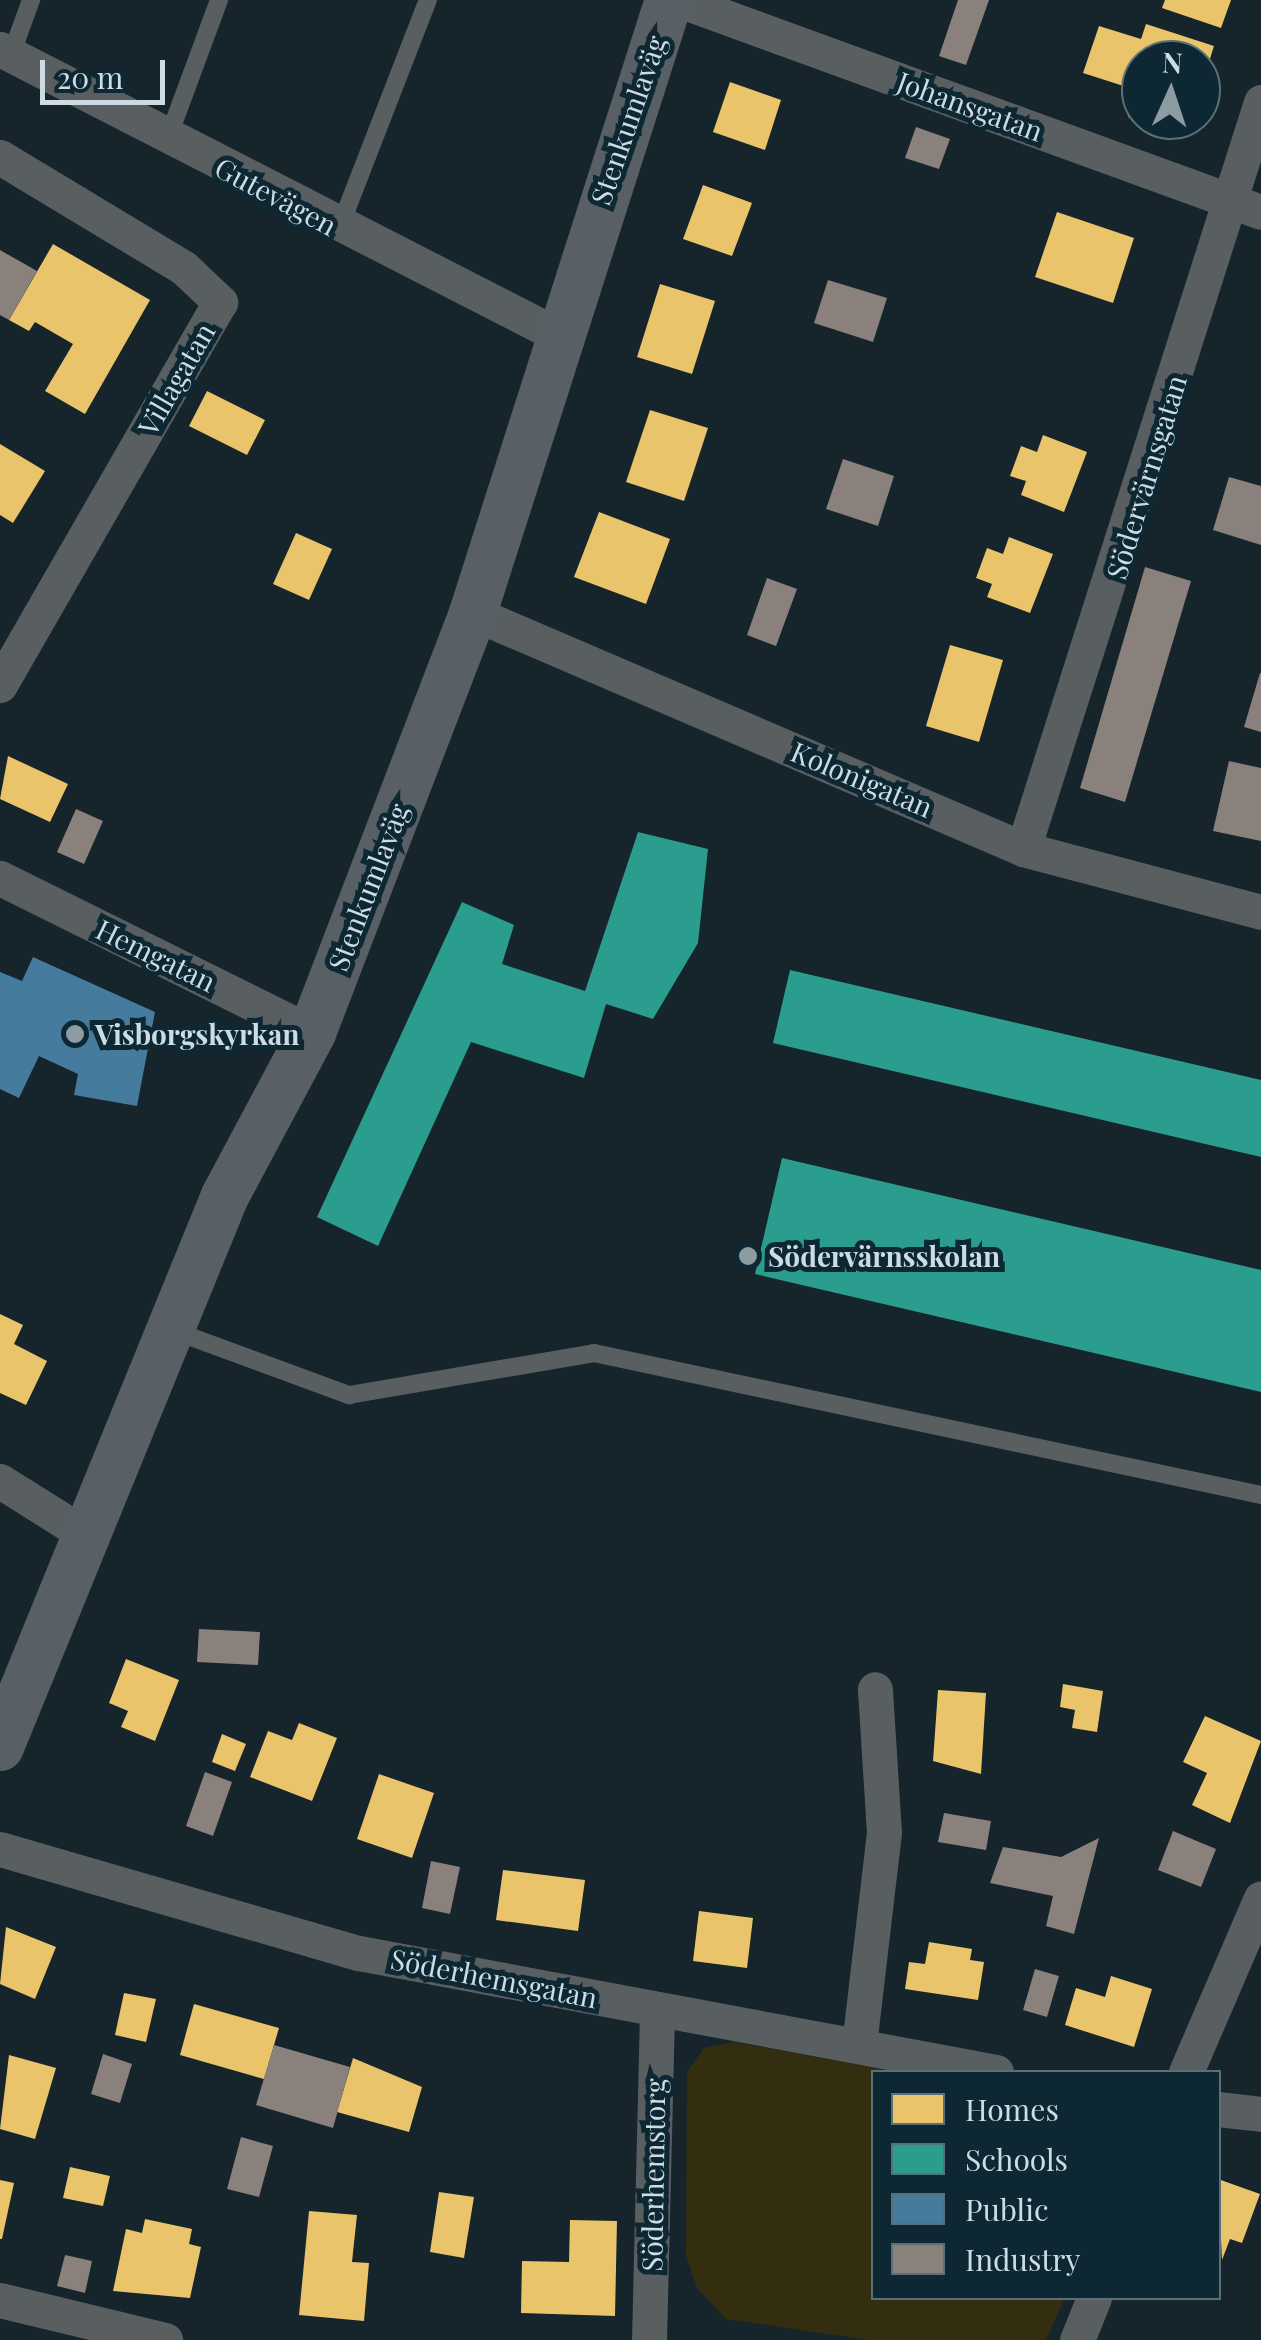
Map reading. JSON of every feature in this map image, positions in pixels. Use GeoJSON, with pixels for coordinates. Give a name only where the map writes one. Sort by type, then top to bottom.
{"type":"FeatureCollection","features":[{"type":"Feature","properties":{"kind":"street","name":"Stenkumlaväg"},"geometry":{"type":"LineString","coordinates":[[0,1747],[83,1533],[172,1330],[225,1196],[312,1032],[473,613],[556,334],[669,0]]}},
{"type":"Feature","properties":{"kind":"street","name":"Johansgatan"},"geometry":{"type":"LineString","coordinates":[[679,0],[1246,207]]}},
{"type":"Feature","properties":{"kind":"street","name":"Gutevägen"},"geometry":{"type":"LineString","coordinates":[[6,52],[338,229],[556,334]]}},
{"type":"Feature","properties":{"kind":"street","name":"Södervärnsgatan"},"geometry":{"type":"LineString","coordinates":[[1023,850],[1246,207],[1261,102]]}},
{"type":"Feature","properties":{"kind":"street","name":"Villagatan"},"geometry":{"type":"LineString","coordinates":[[0,157],[184,268],[220,302],[0,685]]}},
{"type":"Feature","properties":{"kind":"street","name":"Kolonigatan"},"geometry":{"type":"LineString","coordinates":[[473,613],[1023,850],[1261,912]]}},
{"type":"Feature","properties":{"kind":"street","name":"Hemgatan"},"geometry":{"type":"LineString","coordinates":[[0,878],[312,1032]]}},
{"type":"Feature","properties":{"kind":"street"},"geometry":{"type":"LineString","coordinates":[[0,1481],[83,1533]]}},
{"type":"Feature","properties":{"kind":"street"},"geometry":{"type":"LineString","coordinates":[[859,2045],[884,1833],[874,1688]]}},
{"type":"Feature","properties":{"kind":"street","name":"Söderhemsgatan"},"geometry":{"type":"LineString","coordinates":[[0,1849],[359,1953],[986,2070]]}},
{"type":"Feature","properties":{"kind":"street"},"geometry":{"type":"LineString","coordinates":[[1187,2070],[1261,1898]]}},
{"type":"Feature","properties":{"kind":"street","name":"Söderhemstorg"},"geometry":{"type":"LineString","coordinates":[[649,2340],[657,2010]]}},
{"type":"Feature","properties":{"kind":"street"},"geometry":{"type":"LineString","coordinates":[[0,2300],[165,2340]]}},
{"type":"Feature","properties":{"kind":"street"},"geometry":{"type":"LineString","coordinates":[[1077,2340],[1093,2300]]}},
{"type":"Feature","properties":{"kind":"lane"},"geometry":{"type":"LineString","coordinates":[[6,52],[30,0]]}},
{"type":"Feature","properties":{"kind":"lane"},"geometry":{"type":"LineString","coordinates":[[168,138],[220,0]]}},
{"type":"Feature","properties":{"kind":"lane"},"geometry":{"type":"LineString","coordinates":[[338,229],[428,0]]}},
{"type":"Feature","properties":{"kind":"lane"},"geometry":{"type":"LineString","coordinates":[[172,1330],[349,1395],[594,1353],[1261,1495]]}},
{"type":"Feature","properties":{"kind":"shaded area"},"geometry":{"type":"Polygon","coordinates":[[[734,2042],[889,2070],[871,2070],[871,2300],[1064,2300],[1046,2340],[869,2340],[726,2319],[697,2288],[686,2255],[687,2072],[704,2048],[734,2042]]]}},
{"type":"Feature","properties":{"kind":"building: Homes"},"geometry":{"type":"Polygon","coordinates":[[[1165,0],[1231,0],[1221,28],[1162,8],[1165,0]]]}},
{"type":"Feature","properties":{"kind":"building: Homes"},"geometry":{"type":"Polygon","coordinates":[[[1146,24],[1195,40],[1121,40],[1121,85],[1083,73],[1099,26],[1141,39],[1146,24]]]}},
{"type":"Feature","properties":{"kind":"building: Homes"},"geometry":{"type":"Polygon","coordinates":[[[730,82],[781,100],[765,150],[713,132],[730,82]]]}},
{"type":"Feature","properties":{"kind":"building: Homes"},"geometry":{"type":"Polygon","coordinates":[[[703,185],[752,203],[732,256],[683,239],[703,185]]]}},
{"type":"Feature","properties":{"kind":"building: Homes"},"geometry":{"type":"Polygon","coordinates":[[[1057,212],[1134,238],[1113,303],[1035,277],[1057,212]]]}},
{"type":"Feature","properties":{"kind":"building: Homes"},"geometry":{"type":"Polygon","coordinates":[[[53,244],[150,300],[85,414],[45,391],[73,344],[35,322],[29,331],[9,320],[53,244]]]}},
{"type":"Feature","properties":{"kind":"building: Homes"},"geometry":{"type":"Polygon","coordinates":[[[660,284],[715,301],[692,374],[637,357],[660,284]]]}},
{"type":"Feature","properties":{"kind":"building: Homes"},"geometry":{"type":"Polygon","coordinates":[[[207,391],[265,420],[247,455],[189,426],[207,391]]]}},
{"type":"Feature","properties":{"kind":"building: Homes"},"geometry":{"type":"Polygon","coordinates":[[[650,410],[708,428],[684,501],[626,482],[650,410]]]}},
{"type":"Feature","properties":{"kind":"building: Homes"},"geometry":{"type":"Polygon","coordinates":[[[1043,435],[1087,452],[1064,512],[1021,495],[1026,481],[1010,476],[1021,446],[1037,452],[1043,435]]]}},
{"type":"Feature","properties":{"kind":"building: Homes"},"geometry":{"type":"Polygon","coordinates":[[[0,444],[45,471],[13,523],[0,515],[0,444]]]}},
{"type":"Feature","properties":{"kind":"building: Homes"},"geometry":{"type":"Polygon","coordinates":[[[599,512],[670,539],[646,604],[574,577],[599,512]]]}},
{"type":"Feature","properties":{"kind":"building: Homes"},"geometry":{"type":"Polygon","coordinates":[[[296,533],[332,549],[309,600],[273,584],[296,533]]]}},
{"type":"Feature","properties":{"kind":"building: Homes"},"geometry":{"type":"Polygon","coordinates":[[[1009,537],[1053,554],[1030,613],[987,597],[992,584],[976,578],[987,548],[1003,554],[1009,537]]]}},
{"type":"Feature","properties":{"kind":"building: Homes"},"geometry":{"type":"Polygon","coordinates":[[[950,645],[1003,660],[979,742],[926,726],[950,645]]]}},
{"type":"Feature","properties":{"kind":"building: Homes"},"geometry":{"type":"Polygon","coordinates":[[[8,756],[68,784],[50,822],[0,799],[8,756]]]}},
{"type":"Feature","properties":{"kind":"building: Homes"},"geometry":{"type":"Polygon","coordinates":[[[0,1314],[23,1325],[14,1344],[47,1361],[26,1405],[0,1393],[0,1314]]]}},
{"type":"Feature","properties":{"kind":"building: Homes"},"geometry":{"type":"Polygon","coordinates":[[[126,1659],[179,1680],[155,1741],[121,1727],[128,1711],[109,1703],[126,1659]]]}},
{"type":"Feature","properties":{"kind":"building: Homes"},"geometry":{"type":"Polygon","coordinates":[[[1063,1684],[1103,1691],[1097,1732],[1072,1728],[1075,1710],[1060,1707],[1063,1684]]]}},
{"type":"Feature","properties":{"kind":"building: Homes"},"geometry":{"type":"Polygon","coordinates":[[[938,1690],[986,1693],[981,1774],[933,1761],[938,1690]]]}},
{"type":"Feature","properties":{"kind":"building: Homes"},"geometry":{"type":"Polygon","coordinates":[[[1205,1716],[1261,1741],[1230,1823],[1192,1805],[1207,1773],[1183,1762],[1205,1716]]]}},
{"type":"Feature","properties":{"kind":"building: Homes"},"geometry":{"type":"Polygon","coordinates":[[[299,1723],[337,1738],[312,1801],[250,1777],[268,1731],[292,1740],[299,1723]]]}},
{"type":"Feature","properties":{"kind":"building: Homes"},"geometry":{"type":"Polygon","coordinates":[[[222,1734],[246,1744],[235,1771],[212,1762],[222,1734]]]}},
{"type":"Feature","properties":{"kind":"building: Homes"},"geometry":{"type":"Polygon","coordinates":[[[379,1774],[434,1793],[412,1858],[357,1839],[379,1774]]]}},
{"type":"Feature","properties":{"kind":"building: Homes"},"geometry":{"type":"Polygon","coordinates":[[[503,1870],[585,1880],[578,1931],[496,1920],[503,1870]]]}},
{"type":"Feature","properties":{"kind":"building: Homes"},"geometry":{"type":"Polygon","coordinates":[[[699,1911],[753,1918],[747,1968],[693,1961],[699,1911]]]}},
{"type":"Feature","properties":{"kind":"building: Homes"},"geometry":{"type":"Polygon","coordinates":[[[6,1927],[56,1947],[35,1999],[0,1984],[6,1927]]]}},
{"type":"Feature","properties":{"kind":"building: Homes"},"geometry":{"type":"Polygon","coordinates":[[[929,1942],[972,1949],[970,1960],[984,1962],[978,2000],[905,1989],[909,1962],[925,1964],[929,1942]]]}},
{"type":"Feature","properties":{"kind":"building: Homes"},"geometry":{"type":"Polygon","coordinates":[[[1111,1976],[1152,1989],[1134,2047],[1065,2025],[1076,1988],[1105,1997],[1111,1976]]]}},
{"type":"Feature","properties":{"kind":"building: Homes"},"geometry":{"type":"Polygon","coordinates":[[[124,1993],[156,1999],[146,2042],[115,2035],[124,1993]]]}},
{"type":"Feature","properties":{"kind":"building: Homes"},"geometry":{"type":"Polygon","coordinates":[[[194,2004],[279,2028],[264,2079],[180,2055],[194,2004]]]}},
{"type":"Feature","properties":{"kind":"building: Homes"},"geometry":{"type":"Polygon","coordinates":[[[9,2055],[56,2068],[35,2139],[0,2129],[9,2055]]]}},
{"type":"Feature","properties":{"kind":"building: Homes"},"geometry":{"type":"Polygon","coordinates":[[[353,2058],[422,2087],[409,2132],[337,2112],[353,2058]]]}},
{"type":"Feature","properties":{"kind":"building: Homes"},"geometry":{"type":"Polygon","coordinates":[[[70,2167],[110,2176],[103,2206],[63,2198],[70,2167]]]}},
{"type":"Feature","properties":{"kind":"building: Homes"},"geometry":{"type":"Polygon","coordinates":[[[0,2180],[14,2183],[2,2239],[0,2239],[0,2180]]]}},
{"type":"Feature","properties":{"kind":"building: Homes"},"geometry":{"type":"Polygon","coordinates":[[[1221,2180],[1260,2194],[1242,2243],[1230,2239],[1222,2260],[1221,2180]]]}},
{"type":"Feature","properties":{"kind":"building: Homes"},"geometry":{"type":"Polygon","coordinates":[[[439,2192],[474,2197],[464,2258],[430,2252],[439,2192]]]}},
{"type":"Feature","properties":{"kind":"building: Homes"},"geometry":{"type":"Polygon","coordinates":[[[309,2211],[357,2215],[352,2262],[369,2263],[364,2321],[299,2315],[309,2211]]]}},
{"type":"Feature","properties":{"kind":"building: Homes"},"geometry":{"type":"Polygon","coordinates":[[[145,2219],[192,2229],[189,2244],[201,2247],[190,2298],[113,2291],[126,2229],[142,2233],[145,2219]]]}},
{"type":"Feature","properties":{"kind":"building: Homes"},"geometry":{"type":"Polygon","coordinates":[[[570,2220],[617,2221],[615,2316],[521,2313],[522,2261],[569,2262],[570,2220]]]}},
{"type":"Feature","properties":{"kind":"building: Schools"},"geometry":{"type":"Polygon","coordinates":[[[638,832],[708,849],[698,943],[653,1019],[606,1004],[584,1078],[471,1042],[378,1246],[317,1217],[462,902],[514,925],[502,964],[585,991],[638,832]]]}},
{"type":"Feature","properties":{"kind":"building: Schools"},"geometry":{"type":"Polygon","coordinates":[[[790,970],[1261,1080],[1261,1157],[773,1043],[790,970]]]}},
{"type":"Feature","properties":{"kind":"building: Schools"},"geometry":{"type":"Polygon","coordinates":[[[782,1158],[1261,1270],[1261,1392],[755,1274],[782,1158]]]}},
{"type":"Feature","properties":{"kind":"building: Public","name":"Visborgskyrkan"},"geometry":{"type":"Polygon","coordinates":[[[33,957],[155,1012],[137,1106],[74,1095],[78,1074],[39,1056],[19,1098],[0,1089],[0,972],[22,981],[33,957]]]}},
{"type":"Feature","properties":{"kind":"building: Industry"},"geometry":{"type":"Polygon","coordinates":[[[958,0],[989,0],[966,65],[939,56],[958,0]]]}},
{"type":"Feature","properties":{"kind":"building: Industry"},"geometry":{"type":"Polygon","coordinates":[[[916,127],[950,139],[939,169],[905,158],[916,127]]]}},
{"type":"Feature","properties":{"kind":"building: Industry"},"geometry":{"type":"Polygon","coordinates":[[[0,250],[37,271],[9,320],[0,315],[0,250]]]}},
{"type":"Feature","properties":{"kind":"building: Industry"},"geometry":{"type":"Polygon","coordinates":[[[828,280],[887,298],[873,342],[814,323],[828,280]]]}},
{"type":"Feature","properties":{"kind":"building: Industry"},"geometry":{"type":"Polygon","coordinates":[[[843,459],[894,476],[878,526],[826,509],[843,459]]]}},
{"type":"Feature","properties":{"kind":"building: Industry"},"geometry":{"type":"Polygon","coordinates":[[[1229,477],[1261,486],[1261,545],[1213,530],[1229,477]]]}},
{"type":"Feature","properties":{"kind":"building: Industry"},"geometry":{"type":"Polygon","coordinates":[[[1145,567],[1191,581],[1125,802],[1080,788],[1145,567]]]}},
{"type":"Feature","properties":{"kind":"building: Industry"},"geometry":{"type":"Polygon","coordinates":[[[767,578],[797,589],[776,646],[747,635],[767,578]]]}},
{"type":"Feature","properties":{"kind":"building: Industry"},"geometry":{"type":"Polygon","coordinates":[[[1261,673],[1261,732],[1244,727],[1261,673]]]}},
{"type":"Feature","properties":{"kind":"building: Industry"},"geometry":{"type":"Polygon","coordinates":[[[1229,761],[1261,768],[1261,841],[1213,831],[1229,761]]]}},
{"type":"Feature","properties":{"kind":"building: Industry"},"geometry":{"type":"Polygon","coordinates":[[[76,809],[103,821],[84,864],[57,852],[76,809]]]}},
{"type":"Feature","properties":{"kind":"building: Industry"},"geometry":{"type":"Polygon","coordinates":[[[199,1629],[260,1632],[258,1665],[197,1662],[199,1629]]]}},
{"type":"Feature","properties":{"kind":"building: Industry"},"geometry":{"type":"Polygon","coordinates":[[[205,1772],[232,1782],[213,1836],[186,1826],[205,1772]]]}},
{"type":"Feature","properties":{"kind":"building: Industry"},"geometry":{"type":"Polygon","coordinates":[[[944,1813],[991,1821],[986,1850],[938,1842],[944,1813]]]}},
{"type":"Feature","properties":{"kind":"building: Industry"},"geometry":{"type":"Polygon","coordinates":[[[1173,1831],[1216,1849],[1201,1887],[1158,1870],[1173,1831]]]}},
{"type":"Feature","properties":{"kind":"building: Industry"},"geometry":{"type":"Polygon","coordinates":[[[1099,1838],[1074,1934],[1046,1926],[1053,1896],[990,1883],[1003,1847],[1061,1857],[1099,1838]]]}},
{"type":"Feature","properties":{"kind":"building: Industry"},"geometry":{"type":"Polygon","coordinates":[[[431,1861],[460,1867],[450,1914],[422,1908],[431,1861]]]}},
{"type":"Feature","properties":{"kind":"building: Industry"},"geometry":{"type":"Polygon","coordinates":[[[1035,1969],[1059,1976],[1047,2017],[1023,2010],[1035,1969]]]}},
{"type":"Feature","properties":{"kind":"building: Industry"},"geometry":{"type":"Polygon","coordinates":[[[274,2045],[350,2067],[333,2128],[256,2105],[274,2045]]]}},
{"type":"Feature","properties":{"kind":"building: Industry"},"geometry":{"type":"Polygon","coordinates":[[[103,2054],[132,2064],[120,2103],[91,2094],[103,2054]]]}},
{"type":"Feature","properties":{"kind":"building: Industry"},"geometry":{"type":"Polygon","coordinates":[[[241,2137],[273,2146],[259,2197],[227,2189],[241,2137]]]}},
{"type":"Feature","properties":{"kind":"building: Industry"},"geometry":{"type":"Polygon","coordinates":[[[65,2255],[92,2261],[85,2293],[57,2286],[65,2255]]]}},
{"type":"Feature","properties":{"kind":"place","name":"Visborgskyrkan"},"geometry":{"type":"Point","coordinates":[75,1034]}},
{"type":"Feature","properties":{"kind":"place","name":"Södervärnsskolan"},"geometry":{"type":"Point","coordinates":[748,1256]}}]}
